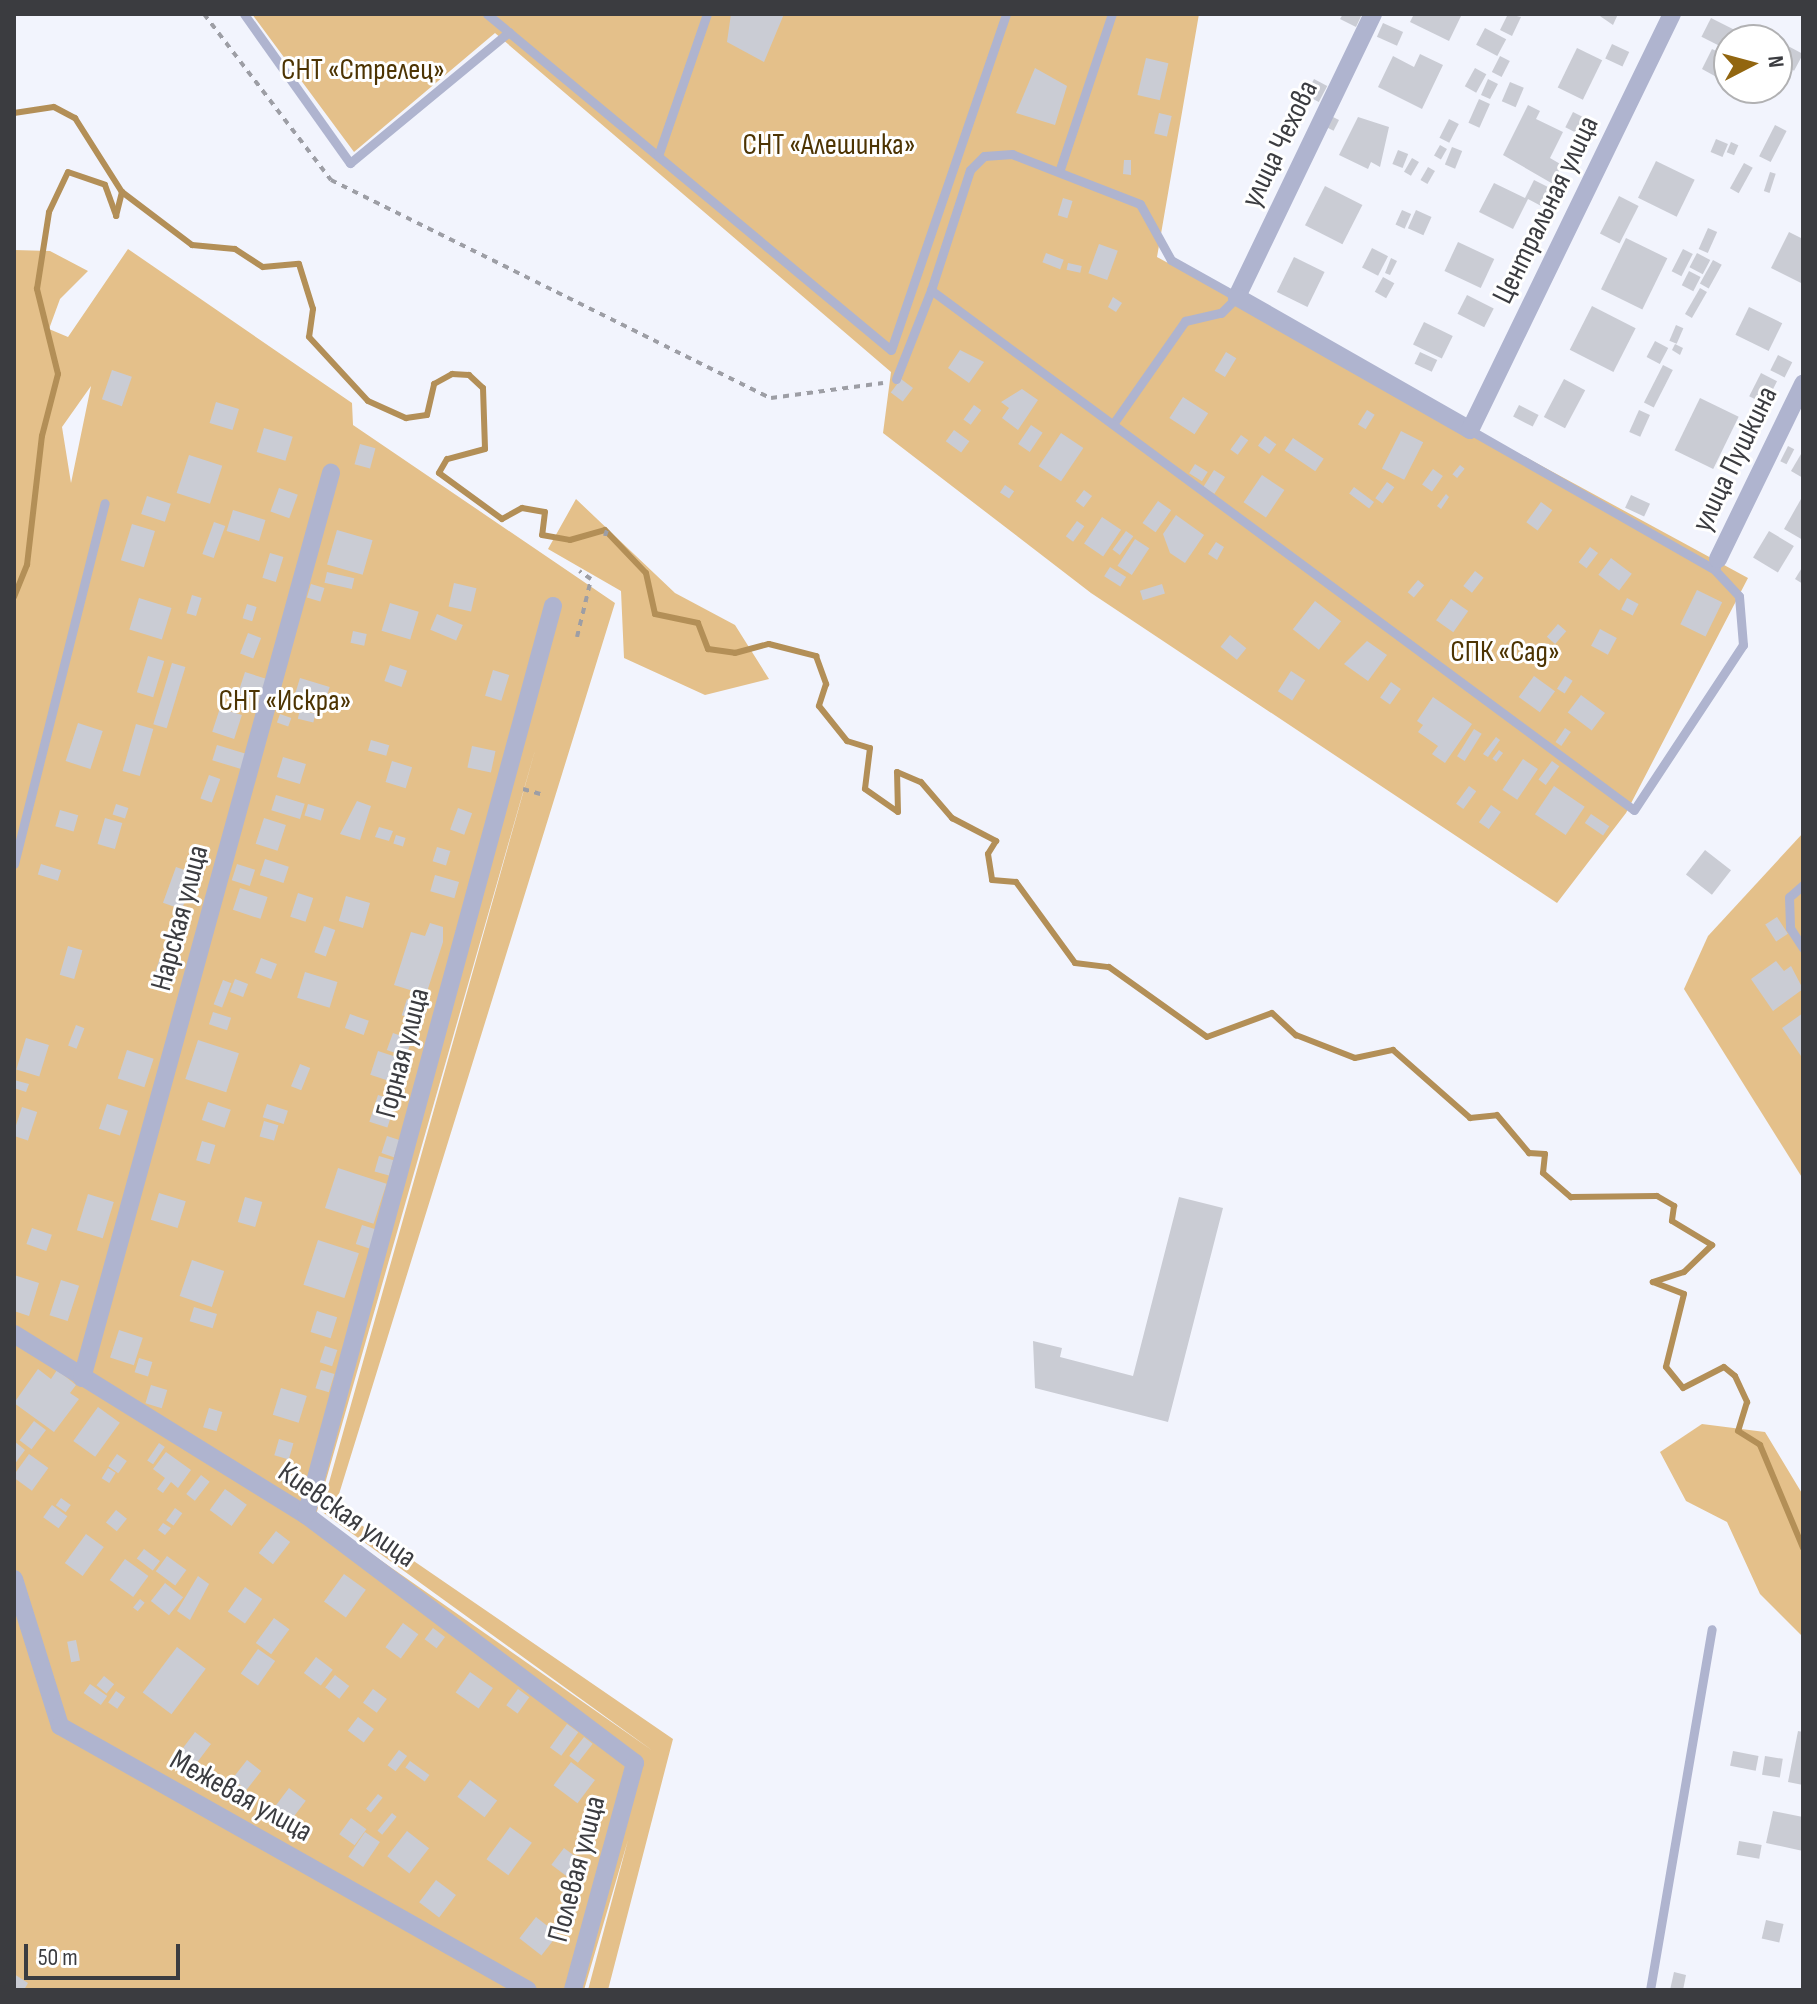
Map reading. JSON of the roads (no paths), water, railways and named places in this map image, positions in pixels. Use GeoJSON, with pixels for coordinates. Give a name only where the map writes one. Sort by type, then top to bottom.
{"type":"FeatureCollection","features":[{"type":"Feature","properties":{"kind":"street","name":"улица Чехова"},"geometry":{"type":"LineString","coordinates":[[1237,297],[1373,14]]}},
{"type":"Feature","properties":{"kind":"street","name":"Центральная улица"},"geometry":{"type":"LineString","coordinates":[[1470,430],[1672,14]]}},
{"type":"Feature","properties":{"kind":"street"},"geometry":{"type":"LineString","coordinates":[[1237,297],[1470,430]]}},
{"type":"Feature","properties":{"kind":"street","name":"улица Пушкина"},"geometry":{"type":"LineString","coordinates":[[1716,564],[1803,384]]}},
{"type":"Feature","properties":{"kind":"street","name":"Нарская улица"},"geometry":{"type":"LineString","coordinates":[[82,1378],[331,473]]}},
{"type":"Feature","properties":{"kind":"street","name":"Горная улица"},"geometry":{"type":"LineString","coordinates":[[306,1515],[553,606]]}},
{"type":"Feature","properties":{"kind":"street","name":"Киевская улица"},"geometry":{"type":"LineString","coordinates":[[14,1334],[306,1515],[635,1763]]}},
{"type":"Feature","properties":{"kind":"street","name":"Межевая улица"},"geometry":{"type":"LineString","coordinates":[[14,1579],[60,1726],[528,1990]]}},
{"type":"Feature","properties":{"kind":"street","name":"Полевая улица"},"geometry":{"type":"LineString","coordinates":[[573,1990],[635,1763]]}},
{"type":"Feature","properties":{"kind":"lane"},"geometry":{"type":"LineString","coordinates":[[244,14],[350,163],[509,32]]}},
{"type":"Feature","properties":{"kind":"lane"},"geometry":{"type":"LineString","coordinates":[[487,14],[891,350],[1006,14]]}},
{"type":"Feature","properties":{"kind":"lane"},"geometry":{"type":"LineString","coordinates":[[658,156],[707,14]]}},
{"type":"Feature","properties":{"kind":"lane"},"geometry":{"type":"LineString","coordinates":[[1059,172],[1112,14]]}},
{"type":"Feature","properties":{"kind":"lane"},"geometry":{"type":"LineString","coordinates":[[896,379],[931,290],[970,170],[984,156],[1012,154],[1140,204],[1171,260],[1237,297],[1221,313],[1185,321],[1113,424]]}},
{"type":"Feature","properties":{"kind":"lane"},"geometry":{"type":"LineString","coordinates":[[931,290],[1634,810],[1743,645],[1739,596],[1716,564],[1470,430]]}},
{"type":"Feature","properties":{"kind":"lane"},"geometry":{"type":"LineString","coordinates":[[14,864],[105,503]]}},
{"type":"Feature","properties":{"kind":"lane"},"geometry":{"type":"LineString","coordinates":[[1803,885],[1789,897],[1790,928],[1803,948]]}},
{"type":"Feature","properties":{"kind":"lane"},"geometry":{"type":"LineString","coordinates":[[1650,1990],[1712,1629]]}},
{"type":"Feature","properties":{"kind":"waterway"},"geometry":{"type":"LineString","coordinates":[[14,113],[54,107],[75,118],[122,192],[192,245],[235,249],[263,267],[299,264],[313,309],[309,337],[368,401],[406,418],[427,415],[434,384],[452,374],[469,375],[483,388],[485,449],[447,459],[439,473],[502,519],[522,508],[545,512],[542,535],[570,540],[605,530],[646,573],[655,614],[698,623],[708,649],[735,653],[769,644],[816,656],[826,684],[819,706],[847,741],[870,748],[865,789],[898,812],[897,772],[921,782],[952,818],[996,841],[988,854],[992,880],[1016,882],[1075,963],[1109,967],[1207,1037],[1272,1013],[1296,1035],[1355,1058],[1393,1050],[1470,1118],[1497,1115],[1529,1153],[1545,1154],[1543,1173],[1571,1197],[1657,1196],[1674,1206],[1672,1221],[1712,1245],[1684,1272],[1653,1282],[1684,1294],[1666,1367],[1683,1388],[1724,1367],[1735,1376],[1747,1402],[1738,1431],[1760,1445],[1803,1548]]}},
{"type":"Feature","properties":{"kind":"waterway"},"geometry":{"type":"LineString","coordinates":[[14,597],[27,565],[42,436],[58,374],[37,289],[49,212],[68,172],[105,185],[116,216],[122,192]]}},
{"type":"Feature","properties":{"kind":"park label","name":"СНТ «Стрелец»"},"geometry":{"type":"Point","coordinates":[363,70]}},
{"type":"Feature","properties":{"kind":"park label","name":"СНТ «Алешинка»"},"geometry":{"type":"Point","coordinates":[829,145]}},
{"type":"Feature","properties":{"kind":"park label","name":"СПК «Сад»"},"geometry":{"type":"Point","coordinates":[1505,652]}},
{"type":"Feature","properties":{"kind":"park label","name":"СНТ «Искра»"},"geometry":{"type":"Point","coordinates":[285,701]}}]}
